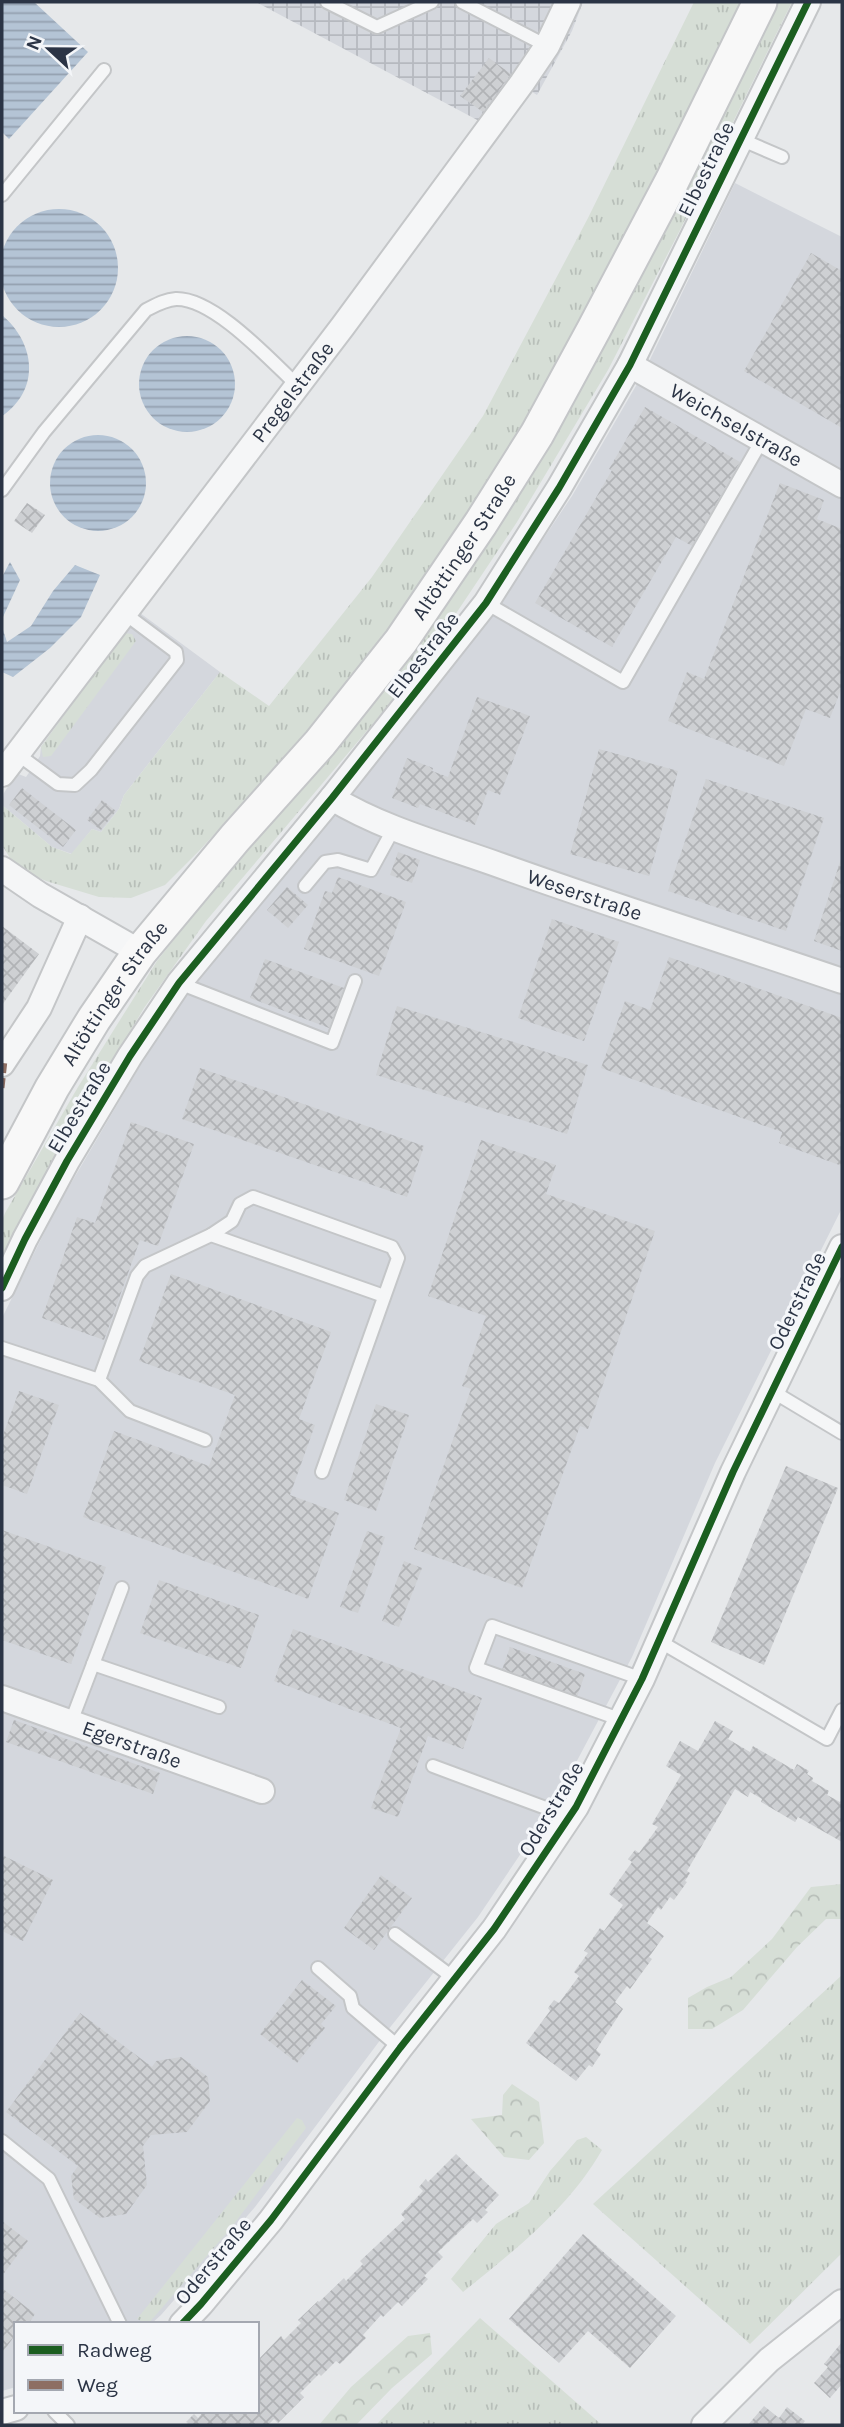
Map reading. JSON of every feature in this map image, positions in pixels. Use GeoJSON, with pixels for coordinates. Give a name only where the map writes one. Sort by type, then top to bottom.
{"type":"FeatureCollection","features":[{"type":"Feature","properties":{"kind":"main road","name":"Altöttinger Straße"},"geometry":{"type":"LineString","coordinates":[[2,1182],[52,1088],[94,1019],[140,952],[235,838],[320,743],[385,662],[481,523],[537,434],[607,304],[672,181],[760,2]]}},
{"type":"Feature","properties":{"kind":"street","name":"Pregelstraße"},"geometry":{"type":"LineString","coordinates":[[2,774],[522,83],[547,46],[568,2]]}},
{"type":"Feature","properties":{"kind":"street","name":"Elbestraße"},"geometry":{"type":"LineString","coordinates":[[2,1288],[67,1161],[130,1056],[179,983],[332,798],[486,603],[559,488],[630,365],[808,2]]}},
{"type":"Feature","properties":{"kind":"street","name":"Weichselstraße"},"geometry":{"type":"LineString","coordinates":[[630,365],[842,485]]}},
{"type":"Feature","properties":{"kind":"street","name":"Weserstraße"},"geometry":{"type":"LineString","coordinates":[[332,798],[354,811],[394,828],[842,981]]}},
{"type":"Feature","properties":{"kind":"street"},"geometry":{"type":"LineString","coordinates":[[2,869],[40,895],[140,952]]}},
{"type":"Feature","properties":{"kind":"street"},"geometry":{"type":"LineString","coordinates":[[2,1064],[38,1008],[80,917]]}},
{"type":"Feature","properties":{"kind":"street","name":"Oderstraße"},"geometry":{"type":"LineString","coordinates":[[184,2322],[271,2220],[400,2048],[494,1929],[570,1817],[642,1679],[733,1472],[842,1247]]}},
{"type":"Feature","properties":{"kind":"street","name":"Egerstraße"},"geometry":{"type":"LineString","coordinates":[[2,1698],[262,1791]]}},
{"type":"Feature","properties":{"kind":"street"},"geometry":{"type":"LineString","coordinates":[[707,2424],[769,2360],[842,2301]]}},
{"type":"Feature","properties":{"kind":"lane"},"geometry":{"type":"LineString","coordinates":[[327,2],[377,27],[432,2]]}},
{"type":"Feature","properties":{"kind":"lane"},"geometry":{"type":"LineString","coordinates":[[462,2],[547,46]]}},
{"type":"Feature","properties":{"kind":"lane"},"geometry":{"type":"LineString","coordinates":[[2,195],[104,70]]}},
{"type":"Feature","properties":{"kind":"lane"},"geometry":{"type":"LineString","coordinates":[[740,139],[782,157]]}},
{"type":"Feature","properties":{"kind":"lane"},"geometry":{"type":"LineString","coordinates":[[2,489],[44,432],[146,310],[164,301],[179,299],[220,315],[297,385]]}},
{"type":"Feature","properties":{"kind":"lane"},"geometry":{"type":"LineString","coordinates":[[486,603],[623,682],[762,440]]}},
{"type":"Feature","properties":{"kind":"lane"},"geometry":{"type":"LineString","coordinates":[[16,753],[58,784],[75,785],[91,770],[177,660],[176,652],[124,613]]}},
{"type":"Feature","properties":{"kind":"lane"},"geometry":{"type":"LineString","coordinates":[[305,886],[325,862],[338,860],[371,870],[394,828]]}},
{"type":"Feature","properties":{"kind":"lane"},"geometry":{"type":"LineString","coordinates":[[179,983],[332,1043],[355,981]]}},
{"type":"Feature","properties":{"kind":"lane"},"geometry":{"type":"LineString","coordinates":[[99,1380],[137,1276],[145,1266],[211,1235],[232,1221],[240,1204],[253,1197],[391,1247],[398,1258],[322,1472]]}},
{"type":"Feature","properties":{"kind":"lane"},"geometry":{"type":"LineString","coordinates":[[211,1235],[384,1296]]}},
{"type":"Feature","properties":{"kind":"lane"},"geometry":{"type":"LineString","coordinates":[[2,1348],[99,1380],[130,1412],[205,1440]]}},
{"type":"Feature","properties":{"kind":"lane"},"geometry":{"type":"LineString","coordinates":[[772,1391],[842,1433]]}},
{"type":"Feature","properties":{"kind":"lane"},"geometry":{"type":"LineString","coordinates":[[71,1722],[122,1588]]}},
{"type":"Feature","properties":{"kind":"lane"},"geometry":{"type":"LineString","coordinates":[[622,1720],[476,1668],[492,1626],[642,1679]]}},
{"type":"Feature","properties":{"kind":"lane"},"geometry":{"type":"LineString","coordinates":[[659,1641],[827,1739],[842,1710]]}},
{"type":"Feature","properties":{"kind":"lane"},"geometry":{"type":"LineString","coordinates":[[93,1664],[219,1707]]}},
{"type":"Feature","properties":{"kind":"lane"},"geometry":{"type":"LineString","coordinates":[[433,1766],[570,1817]]}},
{"type":"Feature","properties":{"kind":"lane"},"geometry":{"type":"LineString","coordinates":[[395,1934],[455,1979]]}},
{"type":"Feature","properties":{"kind":"lane"},"geometry":{"type":"LineString","coordinates":[[318,1968],[350,1996],[353,2008],[400,2048]]}},
{"type":"Feature","properties":{"kind":"lane"},"geometry":{"type":"LineString","coordinates":[[2,2141],[49,2179],[119,2322]]}},
{"type":"Feature","properties":{"kind":"shaded area"},"geometry":{"type":"Polygon","coordinates":[[[256,2],[583,2],[572,31],[537,95],[510,78],[481,122],[256,2]]]}},
{"type":"Feature","properties":{"kind":"shaded area"},"geometry":{"type":"Polygon","coordinates":[[[735,183],[842,237],[842,1208],[715,1463],[632,1657],[553,1806],[478,1917],[384,2035],[255,2207],[161,2315],[153,2322],[14,2322],[14,2388],[2,2391],[2,1318],[57,1207],[180,998],[463,652],[507,593],[572,496],[644,372],[735,183]]]}},
{"type":"Feature","properties":{"kind":"shaded area"},"geometry":{"type":"Polygon","coordinates":[[[140,613],[220,672],[124,795],[119,809],[101,832],[92,829],[72,854],[52,847],[2,805],[4,793],[16,773],[26,777],[40,756],[41,747],[140,613]]]}},
{"type":"Feature","properties":{"kind":"green space"},"geometry":{"type":"Polygon","coordinates":[[[694,2],[744,2],[561,370],[418,595],[332,706],[165,885],[131,898],[99,897],[46,881],[22,870],[2,845],[2,805],[52,847],[71,854],[92,829],[101,832],[119,809],[124,795],[220,672],[269,706],[372,577],[483,416],[588,218],[694,2]]]}},
{"type":"Feature","properties":{"kind":"green space"},"geometry":{"type":"Polygon","coordinates":[[[777,2],[792,2],[679,232],[608,370],[517,522],[455,615],[388,706],[206,921],[144,1008],[30,1201],[2,1257],[2,1221],[5,1213],[78,1087],[157,961],[234,864],[412,652],[489,542],[534,467],[668,217],[777,2]]]}},
{"type":"Feature","properties":{"kind":"green space"},"geometry":{"type":"Polygon","coordinates":[[[124,633],[132,634],[136,641],[51,756],[43,757],[41,747],[124,633]]]}},
{"type":"Feature","properties":{"kind":"green space"},"geometry":{"type":"Polygon","coordinates":[[[842,1884],[842,1919],[826,1919],[797,1947],[743,2010],[712,2029],[688,2029],[688,1998],[731,1977],[772,1939],[811,1887],[842,1884]]]}},
{"type":"Feature","properties":{"kind":"green space"},"geometry":{"type":"Polygon","coordinates":[[[842,1975],[842,2253],[750,2344],[593,2204],[842,1975]]]}},
{"type":"Feature","properties":{"kind":"green space"},"geometry":{"type":"Polygon","coordinates":[[[512,2084],[539,2102],[544,2143],[529,2160],[504,2157],[471,2119],[502,2115],[503,2095],[512,2084]]]}},
{"type":"Feature","properties":{"kind":"green space"},"geometry":{"type":"Polygon","coordinates":[[[297,2118],[302,2120],[306,2128],[231,2228],[150,2322],[137,2319],[297,2118]]]}},
{"type":"Feature","properties":{"kind":"green space"},"geometry":{"type":"Polygon","coordinates":[[[586,2137],[602,2150],[574,2191],[502,2261],[463,2292],[451,2279],[496,2224],[529,2203],[550,2171],[577,2140],[586,2137]]]}},
{"type":"Feature","properties":{"kind":"green space"},"geometry":{"type":"Polygon","coordinates":[[[480,2318],[602,2425],[376,2425],[480,2318]]]}},
{"type":"Feature","properties":{"kind":"green space"},"geometry":{"type":"Polygon","coordinates":[[[430,2333],[432,2354],[392,2388],[356,2425],[319,2425],[351,2387],[408,2336],[430,2333]]]}},
{"type":"Feature","properties":{"kind":"water"},"geometry":{"type":"Polygon","coordinates":[[[2,2],[34,2],[88,52],[9,139],[2,132],[2,2]]]}},
{"type":"Feature","properties":{"kind":"water"},"geometry":{"type":"Polygon","coordinates":[[[59,209],[81,214],[101,226],[113,246],[118,268],[113,290],[101,310],[81,322],[59,327],[37,322],[17,310],[5,290],[0,268],[5,246],[17,226],[37,214],[59,209]]]}},
{"type":"Feature","properties":{"kind":"water"},"geometry":{"type":"Polygon","coordinates":[[[2,315],[21,339],[29,366],[23,393],[15,405],[2,416],[2,315]]]}},
{"type":"Feature","properties":{"kind":"water"},"geometry":{"type":"Polygon","coordinates":[[[187,336],[205,340],[221,350],[231,366],[235,384],[231,402],[221,418],[205,428],[187,432],[169,428],[153,418],[143,402],[139,384],[143,366],[153,350],[169,340],[187,336]]]}},
{"type":"Feature","properties":{"kind":"water"},"geometry":{"type":"Polygon","coordinates":[[[89,435],[107,435],[125,443],[138,456],[146,474],[143,502],[125,523],[107,531],[89,531],[71,523],[58,510],[50,492],[50,474],[58,456],[71,443],[89,435]]]}},
{"type":"Feature","properties":{"kind":"water"},"geometry":{"type":"Polygon","coordinates":[[[10,562],[20,580],[2,619],[2,577],[10,562]]]}},
{"type":"Feature","properties":{"kind":"water"},"geometry":{"type":"Polygon","coordinates":[[[75,565],[100,575],[81,617],[50,648],[13,677],[2,672],[2,627],[7,642],[31,626],[53,591],[75,565]]]}},
{"type":"Feature","properties":{"kind":"building"},"geometry":{"type":"Polygon","coordinates":[[[489,58],[511,74],[483,112],[460,96],[489,58]]]}},
{"type":"Feature","properties":{"kind":"building"},"geometry":{"type":"Polygon","coordinates":[[[811,253],[842,271],[842,428],[744,371],[811,253]]]}},
{"type":"Feature","properties":{"kind":"building"},"geometry":{"type":"Polygon","coordinates":[[[645,407],[740,462],[692,546],[676,537],[612,647],[535,603],[645,407]]]}},
{"type":"Feature","properties":{"kind":"building"},"geometry":{"type":"Polygon","coordinates":[[[780,483],[824,500],[817,519],[842,529],[842,613],[838,623],[842,625],[842,687],[830,718],[806,709],[784,766],[668,721],[687,672],[704,679],[780,483]]]}},
{"type":"Feature","properties":{"kind":"building"},"geometry":{"type":"Polygon","coordinates":[[[27,503],[45,515],[32,533],[14,521],[27,503]]]}},
{"type":"Feature","properties":{"kind":"building"},"geometry":{"type":"Polygon","coordinates":[[[477,697],[530,716],[500,795],[488,790],[475,825],[420,804],[418,808],[392,798],[407,758],[448,777],[477,697]]]}},
{"type":"Feature","properties":{"kind":"building"},"geometry":{"type":"Polygon","coordinates":[[[599,749],[678,771],[649,876],[570,854],[599,749]]]}},
{"type":"Feature","properties":{"kind":"building"},"geometry":{"type":"Polygon","coordinates":[[[706,779],[824,818],[786,931],[668,891],[706,779]]]}},
{"type":"Feature","properties":{"kind":"building"},"geometry":{"type":"Polygon","coordinates":[[[22,788],[76,830],[63,847],[9,805],[22,788]]]}},
{"type":"Feature","properties":{"kind":"building"},"geometry":{"type":"Polygon","coordinates":[[[102,800],[116,811],[101,830],[87,820],[102,800]]]}},
{"type":"Feature","properties":{"kind":"building"},"geometry":{"type":"Polygon","coordinates":[[[398,852],[420,860],[412,883],[390,875],[398,852]]]}},
{"type":"Feature","properties":{"kind":"building"},"geometry":{"type":"Polygon","coordinates":[[[842,856],[842,951],[814,941],[842,856]]]}},
{"type":"Feature","properties":{"kind":"building"},"geometry":{"type":"Polygon","coordinates":[[[338,877],[406,902],[379,976],[304,949],[325,891],[332,893],[338,877]]]}},
{"type":"Feature","properties":{"kind":"building"},"geometry":{"type":"Polygon","coordinates":[[[287,887],[308,905],[288,928],[267,910],[287,887]]]}},
{"type":"Feature","properties":{"kind":"building"},"geometry":{"type":"Polygon","coordinates":[[[552,919],[619,942],[584,1041],[518,1018],[552,919]]]}},
{"type":"Feature","properties":{"kind":"building"},"geometry":{"type":"Polygon","coordinates":[[[2,926],[39,954],[2,1005],[2,926]]]}},
{"type":"Feature","properties":{"kind":"building"},"geometry":{"type":"Polygon","coordinates":[[[669,957],[842,1018],[842,1166],[779,1143],[782,1132],[601,1068],[625,1001],[650,1010],[669,957]]]}},
{"type":"Feature","properties":{"kind":"building"},"geometry":{"type":"Polygon","coordinates":[[[265,959],[344,988],[329,1028],[250,998],[265,959]]]}},
{"type":"Feature","properties":{"kind":"building"},"geometry":{"type":"Polygon","coordinates":[[[397,1006],[588,1065],[567,1134],[376,1075],[397,1006]]]}},
{"type":"Feature","properties":{"kind":"building"},"geometry":{"type":"Polygon","coordinates":[[[200,1068],[424,1146],[407,1197],[182,1119],[200,1068]]]}},
{"type":"Feature","properties":{"kind":"building"},"geometry":{"type":"Polygon","coordinates":[[[131,1122],[194,1144],[158,1246],[140,1240],[104,1340],[42,1318],[77,1217],[95,1223],[131,1122]]]}},
{"type":"Feature","properties":{"kind":"building"},"geometry":{"type":"Polygon","coordinates":[[[481,1140],[556,1165],[546,1194],[655,1231],[588,1429],[580,1426],[522,1588],[414,1549],[471,1389],[462,1386],[486,1316],[428,1296],[481,1140]]]}},
{"type":"Feature","properties":{"kind":"building"},"geometry":{"type":"Polygon","coordinates":[[[171,1274],[331,1332],[299,1419],[315,1425],[290,1495],[339,1513],[308,1599],[83,1517],[114,1431],[209,1466],[235,1395],[139,1361],[171,1274]]]}},
{"type":"Feature","properties":{"kind":"building"},"geometry":{"type":"Polygon","coordinates":[[[19,1391],[59,1405],[27,1494],[2,1485],[2,1438],[19,1391]]]}},
{"type":"Feature","properties":{"kind":"building"},"geometry":{"type":"Polygon","coordinates":[[[376,1404],[409,1415],[376,1511],[344,1500],[376,1404]]]}},
{"type":"Feature","properties":{"kind":"building"},"geometry":{"type":"Polygon","coordinates":[[[786,1466],[838,1488],[764,1665],[711,1642],[786,1466]]]}},
{"type":"Feature","properties":{"kind":"building"},"geometry":{"type":"Polygon","coordinates":[[[2,1530],[106,1567],[71,1664],[2,1640],[2,1530]]]}},
{"type":"Feature","properties":{"kind":"building"},"geometry":{"type":"Polygon","coordinates":[[[367,1531],[385,1537],[358,1613],[340,1607],[367,1531]]]}},
{"type":"Feature","properties":{"kind":"building"},"geometry":{"type":"Polygon","coordinates":[[[404,1561],[422,1568],[399,1627],[382,1621],[404,1561]]]}},
{"type":"Feature","properties":{"kind":"building"},"geometry":{"type":"Polygon","coordinates":[[[159,1580],[259,1615],[241,1668],[140,1633],[159,1580]]]}},
{"type":"Feature","properties":{"kind":"building"},"geometry":{"type":"Polygon","coordinates":[[[293,1629],[482,1698],[463,1749],[428,1736],[398,1817],[371,1808],[401,1728],[274,1681],[293,1629]]]}},
{"type":"Feature","properties":{"kind":"building"},"geometry":{"type":"Polygon","coordinates":[[[510,1647],[585,1674],[577,1697],[502,1670],[510,1647]]]}},
{"type":"Feature","properties":{"kind":"building"},"geometry":{"type":"Polygon","coordinates":[[[14,1720],[160,1773],[153,1794],[6,1742],[14,1720]]]}},
{"type":"Feature","properties":{"kind":"building"},"geometry":{"type":"Polygon","coordinates":[[[715,1721],[733,1731],[728,1739],[750,1752],[753,1746],[794,1770],[797,1764],[809,1771],[807,1774],[813,1778],[812,1781],[829,1791],[827,1795],[840,1802],[842,1799],[842,1842],[798,1817],[795,1822],[761,1802],[762,1799],[750,1792],[748,1797],[735,1789],[687,1871],[690,1873],[685,1881],[687,1882],[674,1900],[670,1897],[661,1910],[658,1907],[647,1923],[664,1936],[649,1957],[652,1959],[630,1989],[627,1986],[615,2002],[623,2009],[596,2050],[601,2054],[592,2067],[589,2065],[576,2081],[526,2043],[550,2011],[548,2008],[554,2000],[559,2003],[579,1976],[574,1972],[588,1953],[584,1951],[600,1928],[604,1931],[623,1905],[609,1894],[632,1862],[628,1859],[635,1850],[639,1853],[658,1827],[652,1824],[681,1775],[666,1766],[680,1741],[698,1751],[715,1721]]]}},
{"type":"Feature","properties":{"kind":"building"},"geometry":{"type":"Polygon","coordinates":[[[2,1855],[53,1880],[23,1941],[2,1931],[2,1855]]]}},
{"type":"Feature","properties":{"kind":"building"},"geometry":{"type":"Polygon","coordinates":[[[381,1875],[412,1898],[374,1950],[344,1928],[381,1875]]]}},
{"type":"Feature","properties":{"kind":"building"},"geometry":{"type":"Polygon","coordinates":[[[302,1980],[336,2006],[321,2024],[325,2028],[297,2063],[260,2034],[302,1980]]]}},
{"type":"Feature","properties":{"kind":"building"},"geometry":{"type":"Polygon","coordinates":[[[80,2013],[152,2067],[156,2061],[181,2057],[208,2077],[210,2101],[187,2132],[151,2135],[143,2146],[147,2185],[126,2214],[100,2218],[74,2199],[71,2176],[78,2166],[6,2112],[80,2013]]]}},
{"type":"Feature","properties":{"kind":"building"},"geometry":{"type":"Polygon","coordinates":[[[456,2154],[499,2195],[477,2223],[473,2219],[438,2252],[443,2257],[424,2276],[428,2279],[402,2306],[398,2302],[383,2317],[381,2315],[363,2335],[366,2338],[340,2364],[336,2361],[321,2376],[319,2374],[300,2393],[304,2397],[278,2423],[274,2419],[268,2425],[186,2425],[194,2414],[198,2418],[202,2413],[259,2413],[259,2359],[281,2336],[284,2340],[301,2323],[298,2320],[318,2301],[344,2278],[346,2281],[363,2264],[360,2261],[405,2219],[401,2214],[423,2191],[419,2187],[426,2179],[428,2182],[456,2154]]]}},
{"type":"Feature","properties":{"kind":"building"},"geometry":{"type":"Polygon","coordinates":[[[2,2221],[28,2241],[2,2276],[2,2221]]]}},
{"type":"Feature","properties":{"kind":"building"},"geometry":{"type":"Polygon","coordinates":[[[583,2234],[676,2316],[630,2368],[588,2331],[559,2363],[509,2319],[583,2234]]]}},
{"type":"Feature","properties":{"kind":"building"},"geometry":{"type":"Polygon","coordinates":[[[2,2288],[35,2314],[29,2322],[14,2322],[14,2337],[2,2353],[2,2288]]]}},
{"type":"Feature","properties":{"kind":"building"},"geometry":{"type":"Polygon","coordinates":[[[842,2342],[842,2384],[830,2398],[814,2383],[828,2367],[824,2364],[842,2342]]]}},
{"type":"Feature","properties":{"kind":"building"},"geometry":{"type":"Polygon","coordinates":[[[764,2406],[779,2418],[787,2407],[805,2421],[802,2425],[748,2425],[764,2406]]]}},
{"type":"Feature","properties":{"kind":"marked path"},"geometry":{"type":"LineString","coordinates":[[2,1088],[5,1060]]}},
{"type":"Feature","properties":{"kind":"cycle path"},"geometry":{"type":"LineString","coordinates":[[2,1288],[67,1161],[130,1056],[179,983],[332,798],[486,603],[559,488],[630,365],[808,2]]}},
{"type":"Feature","properties":{"kind":"cycle path"},"geometry":{"type":"LineString","coordinates":[[184,2322],[271,2220],[400,2048],[494,1929],[576,1807],[642,1679],[733,1472],[842,1247]]}}]}
